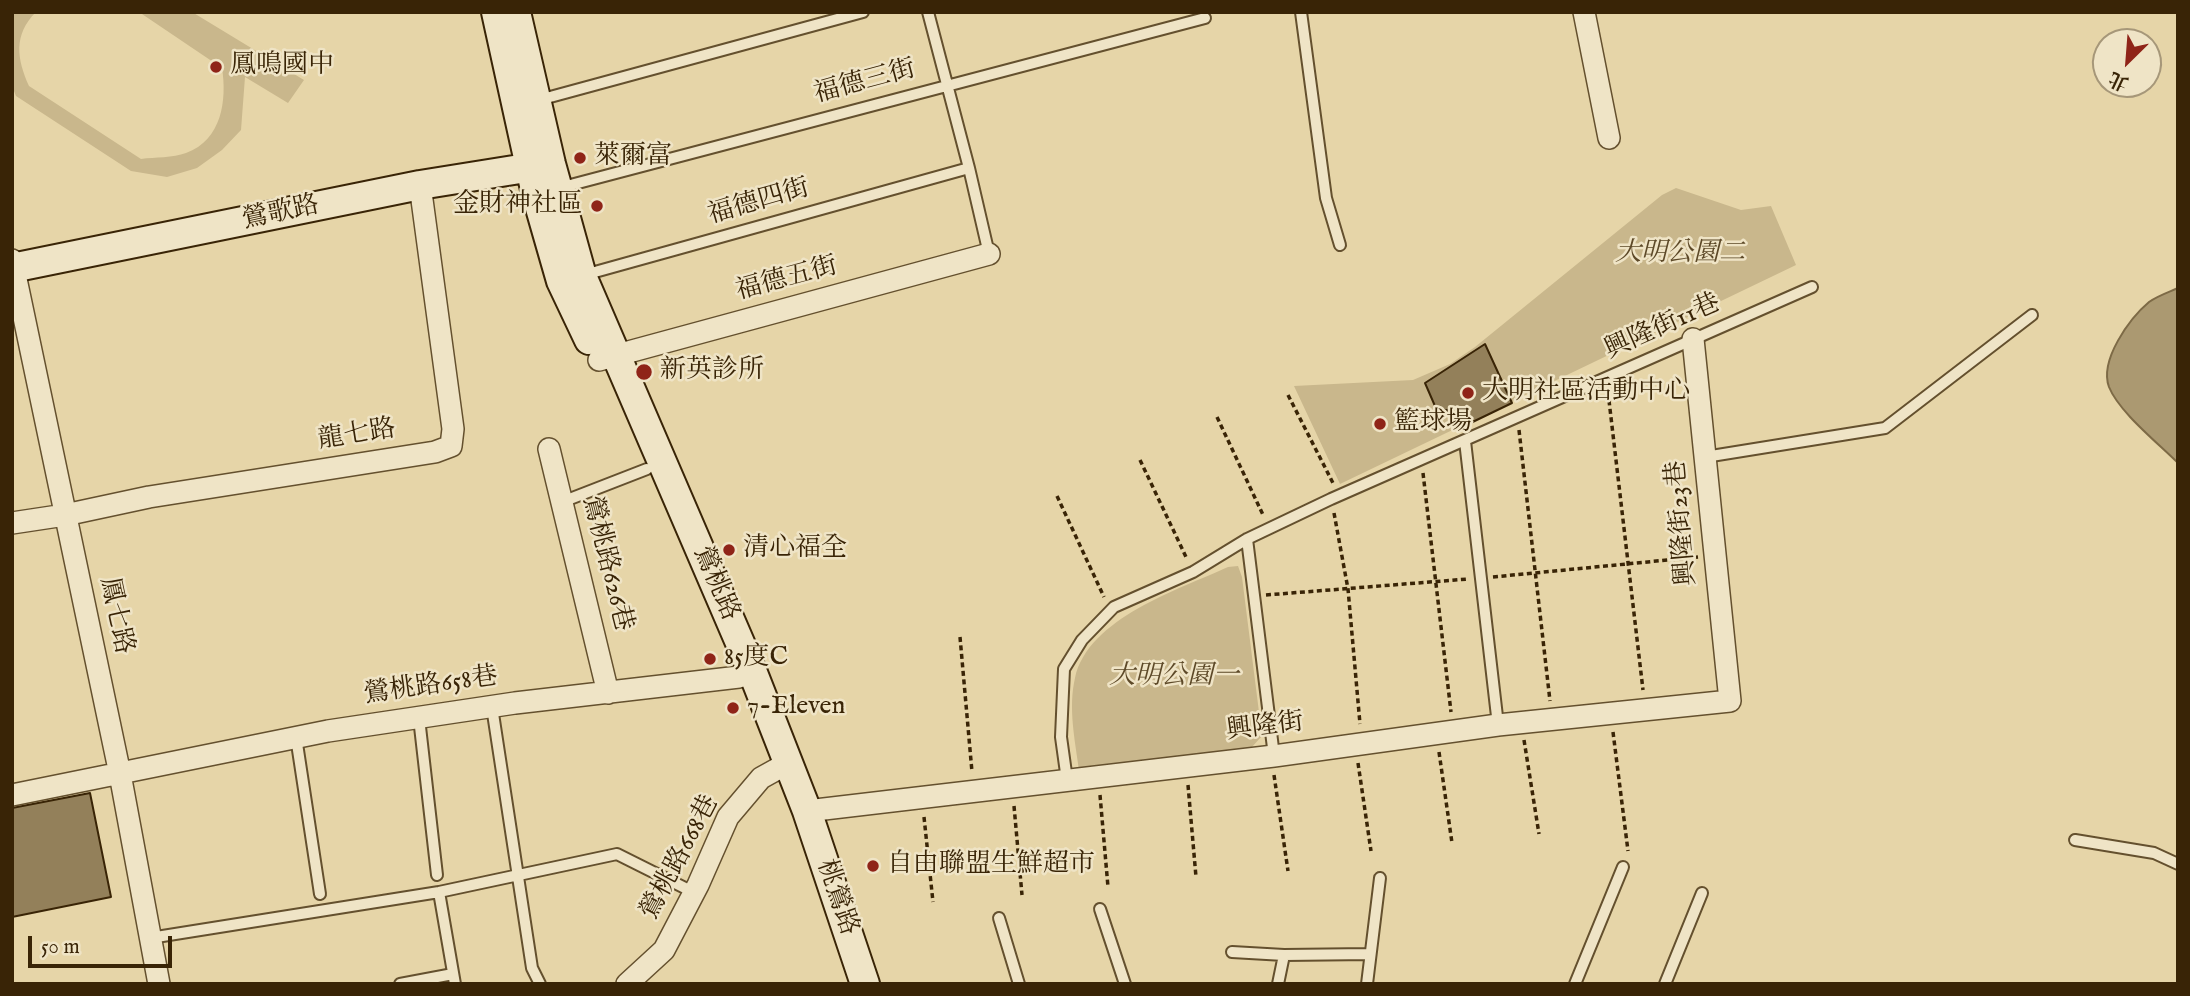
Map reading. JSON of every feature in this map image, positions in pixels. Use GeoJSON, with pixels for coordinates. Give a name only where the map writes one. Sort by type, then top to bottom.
{"type":"FeatureCollection","features":[{"type":"Feature","properties":{"kind":"main road","name":"鶯桃路"},"geometry":{"type":"LineString","coordinates":[[496,12],[526,104],[571,278],[746,675],[780,767],[780,793],[807,811]]}},
{"type":"Feature","properties":{"kind":"main road","name":"鶯桃路"},"geometry":{"type":"LineString","coordinates":[[516,12],[526,104]]}},
{"type":"Feature","properties":{"kind":"main road","name":"鶯歌路"},"geometry":{"type":"LineString","coordinates":[[13,265],[420,185],[544,178]]}},
{"type":"Feature","properties":{"kind":"main road","name":"鶯桃路"},"geometry":{"type":"LineString","coordinates":[[608,358],[647,469],[746,675]]}},
{"type":"Feature","properties":{"kind":"main road","name":"桃鶯路"},"geometry":{"type":"LineString","coordinates":[[807,811],[865,984]]}},
{"type":"Feature","properties":{"kind":"street"},"geometry":{"type":"LineString","coordinates":[[1584,12],[1609,138]]}},
{"type":"Feature","properties":{"kind":"street","name":"龍七路"},"geometry":{"type":"LineString","coordinates":[[12,523],[149,497],[435,452],[451,446],[453,429],[420,185]]}},
{"type":"Feature","properties":{"kind":"street","name":"福德五街"},"geometry":{"type":"LineString","coordinates":[[608,358],[989,254]]}},
{"type":"Feature","properties":{"kind":"street","name":"鳳七路"},"geometry":{"type":"LineString","coordinates":[[13,265],[120,774],[159,984]]}},
{"type":"Feature","properties":{"kind":"street","name":"興隆街23巷"},"geometry":{"type":"LineString","coordinates":[[1693,339],[1730,701]]}},
{"type":"Feature","properties":{"kind":"street","name":"鶯桃路626巷"},"geometry":{"type":"LineString","coordinates":[[549,449],[608,693]]}},
{"type":"Feature","properties":{"kind":"street","name":"鶯桃路658巷"},"geometry":{"type":"LineString","coordinates":[[12,795],[296,737],[492,707],[746,675]]}},
{"type":"Feature","properties":{"kind":"street","name":"興隆街"},"geometry":{"type":"LineString","coordinates":[[807,811],[1273,756],[1522,722],[1730,701]]}},
{"type":"Feature","properties":{"kind":"street","name":"鶯桃路668巷"},"geometry":{"type":"LineString","coordinates":[[627,984],[664,950],[695,893],[728,817],[761,779],[780,767]]}},
{"type":"Feature","properties":{"kind":"lane"},"geometry":{"type":"LineString","coordinates":[[526,104],[863,12]]}},
{"type":"Feature","properties":{"kind":"lane"},"geometry":{"type":"LineString","coordinates":[[928,12],[970,168],[989,254]]}},
{"type":"Feature","properties":{"kind":"lane"},"geometry":{"type":"LineString","coordinates":[[1301,12],[1326,198],[1340,245]]}},
{"type":"Feature","properties":{"kind":"lane","name":"福德三街"},"geometry":{"type":"LineString","coordinates":[[544,178],[947,85],[1205,18]]}},
{"type":"Feature","properties":{"kind":"lane","name":"福德四街"},"geometry":{"type":"LineString","coordinates":[[571,278],[970,168]]}},
{"type":"Feature","properties":{"kind":"lane","name":"興隆街11巷"},"geometry":{"type":"LineString","coordinates":[[1067,780],[1061,737],[1065,669],[1082,640],[1114,607],[1193,572],[1247,539],[1336,498],[1812,287]]}},
{"type":"Feature","properties":{"kind":"lane"},"geometry":{"type":"LineString","coordinates":[[1705,457],[1885,428],[2032,315]]}},
{"type":"Feature","properties":{"kind":"lane"},"geometry":{"type":"LineString","coordinates":[[1465,441],[1498,725]]}},
{"type":"Feature","properties":{"kind":"lane"},"geometry":{"type":"LineString","coordinates":[[562,502],[647,469]]}},
{"type":"Feature","properties":{"kind":"lane"},"geometry":{"type":"LineString","coordinates":[[1247,539],[1273,756]]}},
{"type":"Feature","properties":{"kind":"lane"},"geometry":{"type":"LineString","coordinates":[[492,707],[532,968],[540,984]]}},
{"type":"Feature","properties":{"kind":"lane"},"geometry":{"type":"LineString","coordinates":[[419,718],[437,875]]}},
{"type":"Feature","properties":{"kind":"lane"},"geometry":{"type":"LineString","coordinates":[[296,737],[320,894]]}},
{"type":"Feature","properties":{"kind":"lane"},"geometry":{"type":"LineString","coordinates":[[2075,840],[2154,853],[2178,863]]}},
{"type":"Feature","properties":{"kind":"lane"},"geometry":{"type":"LineString","coordinates":[[150,938],[439,891],[617,854],[695,893]]}},
{"type":"Feature","properties":{"kind":"lane"},"geometry":{"type":"LineString","coordinates":[[1575,984],[1623,867]]}},
{"type":"Feature","properties":{"kind":"lane"},"geometry":{"type":"LineString","coordinates":[[1367,984],[1380,877]]}},
{"type":"Feature","properties":{"kind":"lane"},"geometry":{"type":"LineString","coordinates":[[400,984],[454,979],[439,891]]}},
{"type":"Feature","properties":{"kind":"lane"},"geometry":{"type":"LineString","coordinates":[[1665,984],[1702,893]]}},
{"type":"Feature","properties":{"kind":"lane"},"geometry":{"type":"LineString","coordinates":[[1100,909],[1125,984]]}},
{"type":"Feature","properties":{"kind":"lane"},"geometry":{"type":"LineString","coordinates":[[999,918],[1019,984]]}},
{"type":"Feature","properties":{"kind":"lane"},"geometry":{"type":"LineString","coordinates":[[1232,952],[1284,955],[1370,954]]}},
{"type":"Feature","properties":{"kind":"lane"},"geometry":{"type":"LineString","coordinates":[[1278,984],[1284,955]]}},
{"type":"Feature","properties":{"kind":"path"},"geometry":{"type":"LineString","coordinates":[[1606,378],[1646,710]]}},
{"type":"Feature","properties":{"kind":"path"},"geometry":{"type":"LineString","coordinates":[[1288,395],[1336,498],[1348,589],[1358,744],[1371,851]]}},
{"type":"Feature","properties":{"kind":"path"},"geometry":{"type":"LineString","coordinates":[[1217,416],[1269,529]]}},
{"type":"Feature","properties":{"kind":"path"},"geometry":{"type":"LineString","coordinates":[[1517,418],[1552,719]]}},
{"type":"Feature","properties":{"kind":"path"},"geometry":{"type":"LineString","coordinates":[[1140,460],[1193,572]]}},
{"type":"Feature","properties":{"kind":"path"},"geometry":{"type":"LineString","coordinates":[[1422,460],[1452,843]]}},
{"type":"Feature","properties":{"kind":"path"},"geometry":{"type":"LineString","coordinates":[[1057,496],[1110,611]]}},
{"type":"Feature","properties":{"kind":"path"},"geometry":{"type":"LineString","coordinates":[[960,636],[974,791]]}},
{"type":"Feature","properties":{"kind":"path"},"geometry":{"type":"LineString","coordinates":[[1610,713],[1628,851]]}},
{"type":"Feature","properties":{"kind":"path"},"geometry":{"type":"LineString","coordinates":[[1522,722],[1539,834]]}},
{"type":"Feature","properties":{"kind":"path"},"geometry":{"type":"LineString","coordinates":[[1273,756],[1288,872]]}},
{"type":"Feature","properties":{"kind":"path"},"geometry":{"type":"LineString","coordinates":[[1186,766],[1196,877]]}},
{"type":"Feature","properties":{"kind":"path"},"geometry":{"type":"LineString","coordinates":[[1098,776],[1108,887]]}},
{"type":"Feature","properties":{"kind":"path"},"geometry":{"type":"LineString","coordinates":[[1012,787],[1021,895]]}},
{"type":"Feature","properties":{"kind":"path"},"geometry":{"type":"LineString","coordinates":[[922,798],[933,902]]}},
{"type":"Feature","properties":{"kind":"green space"},"geometry":{"type":"Polygon","coordinates":[[[12,12],[36,12],[24,29],[19,48],[29,86],[141,159],[175,156],[198,147],[215,129],[224,93],[222,68],[139,12],[192,12],[304,80],[288,103],[245,77],[241,130],[222,150],[197,168],[167,177],[131,171],[16,96],[12,86],[12,12]]]}},
{"type":"Feature","properties":{"kind":"green space","name":"大明公園二"},"geometry":{"type":"Polygon","coordinates":[[[1676,188],[1741,210],[1771,206],[1796,265],[1340,484],[1294,386],[1413,380],[1450,364],[1475,347],[1662,195],[1676,188]]]}},
{"type":"Feature","properties":{"kind":"green space","name":"大明公園一"},"geometry":{"type":"Polygon","coordinates":[[[1238,566],[1242,577],[1262,736],[1251,748],[1079,770],[1072,701],[1075,678],[1083,657],[1098,638],[1138,608],[1228,567],[1238,566]]]}},
{"type":"Feature","properties":{"kind":"shaded area"},"geometry":{"type":"Polygon","coordinates":[[[2178,288],[2178,463],[2121,407],[2109,387],[2107,376],[2112,352],[2133,318],[2152,300],[2178,288]]]}},
{"type":"Feature","properties":{"kind":"building","name":"大明社區活動中心"},"geometry":{"type":"Polygon","coordinates":[[[1485,344],[1512,403],[1456,430],[1447,410],[1438,413],[1425,383],[1485,344]]]}},
{"type":"Feature","properties":{"kind":"building"},"geometry":{"type":"Polygon","coordinates":[[[90,793],[111,897],[12,917],[12,808],[90,793]]]}},
{"type":"Feature","properties":{"kind":"place","name":"鳳鳴國中"},"geometry":{"type":"Point","coordinates":[216,67]}},
{"type":"Feature","properties":{"kind":"place","name":"萊爾富"},"geometry":{"type":"Point","coordinates":[580,158]}},
{"type":"Feature","properties":{"kind":"place","name":"金財神社區"},"geometry":{"type":"Point","coordinates":[597,206]}},
{"type":"Feature","properties":{"kind":"place","name":"新英診所"},"geometry":{"type":"Point","coordinates":[644,372]}},
{"type":"Feature","properties":{"kind":"place","name":"大明社區活動中心"},"geometry":{"type":"Point","coordinates":[1468,393]}},
{"type":"Feature","properties":{"kind":"place","name":"籃球場"},"geometry":{"type":"Point","coordinates":[1380,424]}},
{"type":"Feature","properties":{"kind":"place","name":"清心福全"},"geometry":{"type":"Point","coordinates":[729,550]}},
{"type":"Feature","properties":{"kind":"place","name":"85度C"},"geometry":{"type":"Point","coordinates":[710,659]}},
{"type":"Feature","properties":{"kind":"place","name":"7-Eleven"},"geometry":{"type":"Point","coordinates":[733,708]}},
{"type":"Feature","properties":{"kind":"place","name":"自由聯盟生鮮超市"},"geometry":{"type":"Point","coordinates":[873,866]}}]}
